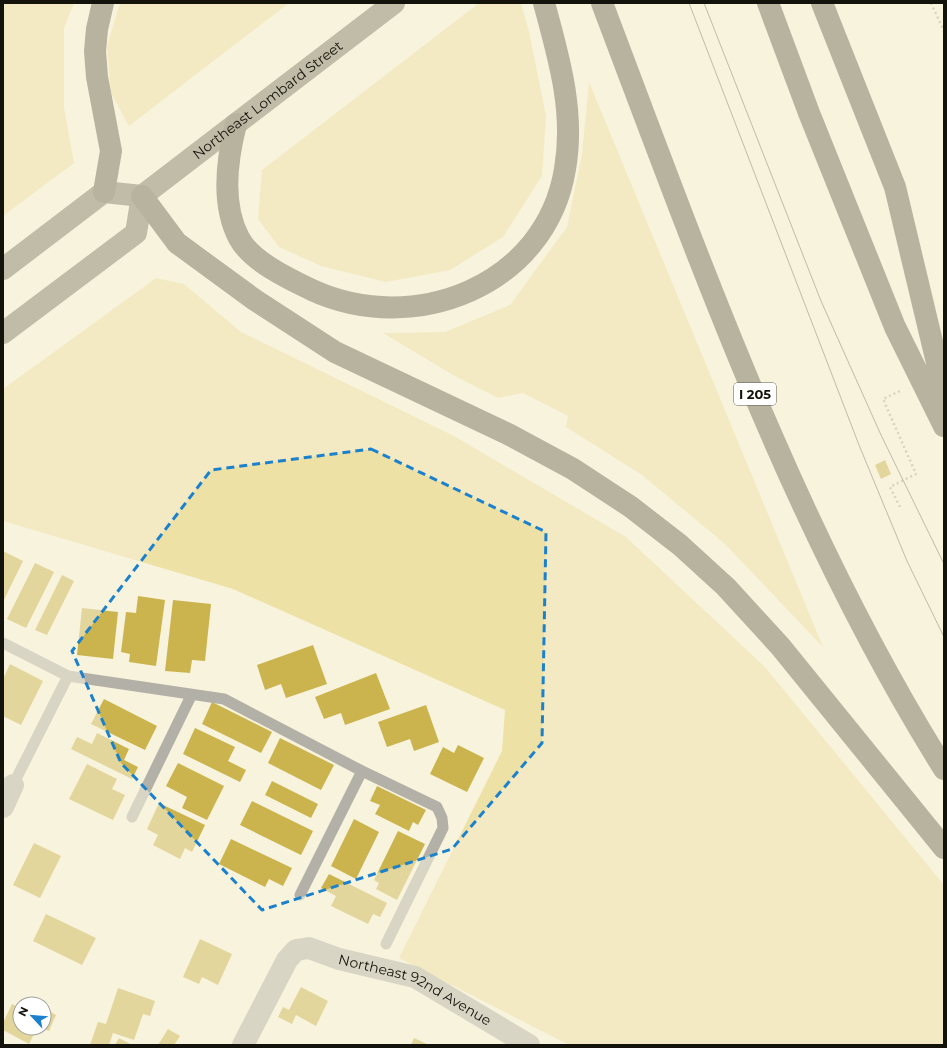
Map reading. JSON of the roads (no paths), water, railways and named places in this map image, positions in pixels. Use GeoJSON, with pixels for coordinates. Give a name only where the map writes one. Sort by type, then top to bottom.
{"type":"FeatureCollection","features":[{"type":"Feature","properties":{"kind":"highway"},"geometry":{"type":"LineString","coordinates":[[103,3],[97,29],[95,51],[97,77],[110,152],[104,192]]}},
{"type":"Feature","properties":{"kind":"highway"},"geometry":{"type":"LineString","coordinates":[[236,124],[228,169],[230,213],[240,240],[257,258],[301,285],[320,293],[357,304],[376,307],[416,307],[454,298],[489,281],[520,257],[544,226],[560,190],[568,151],[568,112],[559,57],[544,3]]}},
{"type":"Feature","properties":{"kind":"highway","name":"I 205"},"geometry":{"type":"LineString","coordinates":[[602,3],[719,307],[780,454],[812,525],[861,624],[883,666],[944,769]]}},
{"type":"Feature","properties":{"kind":"highway"},"geometry":{"type":"LineString","coordinates":[[768,3],[809,113],[895,327],[944,426]]}},
{"type":"Feature","properties":{"kind":"highway"},"geometry":{"type":"LineString","coordinates":[[822,3],[895,187],[944,392]]}},
{"type":"Feature","properties":{"kind":"highway"},"geometry":{"type":"LineString","coordinates":[[142,196],[177,242],[229,282],[336,352],[543,452],[605,489],[662,530],[726,587],[780,646],[944,848]]}},
{"type":"Feature","properties":{"kind":"main road","name":"Northeast Lombard Street"},"geometry":{"type":"LineString","coordinates":[[142,196],[394,3]]}},
{"type":"Feature","properties":{"kind":"main road"},"geometry":{"type":"LineString","coordinates":[[3,269],[104,192],[142,196],[136,233],[3,333]]}},
{"type":"Feature","properties":{"kind":"street"},"geometry":{"type":"LineString","coordinates":[[3,807],[13,785]]}},
{"type":"Feature","properties":{"kind":"street","name":"Northeast 92nd Avenue"},"geometry":{"type":"LineString","coordinates":[[243,1045],[287,960],[296,950],[309,948],[339,959],[415,977],[529,1045]]}},
{"type":"Feature","properties":{"kind":"lane"},"geometry":{"type":"LineString","coordinates":[[3,642],[68,676],[191,696],[224,699],[362,771],[437,807],[442,818],[443,828],[386,944]]}},
{"type":"Feature","properties":{"kind":"lane"},"geometry":{"type":"LineString","coordinates":[[13,785],[68,676]]}},
{"type":"Feature","properties":{"kind":"lane"},"geometry":{"type":"LineString","coordinates":[[132,817],[191,696]]}},
{"type":"Feature","properties":{"kind":"lane"},"geometry":{"type":"LineString","coordinates":[[300,895],[362,771]]}},
{"type":"Feature","properties":{"kind":"tram line"},"geometry":{"type":"LineString","coordinates":[[689,3],[859,445],[907,561],[944,637]]}},
{"type":"Feature","properties":{"kind":"tram line"},"geometry":{"type":"LineString","coordinates":[[704,3],[821,301],[881,435],[944,564]]}}]}
